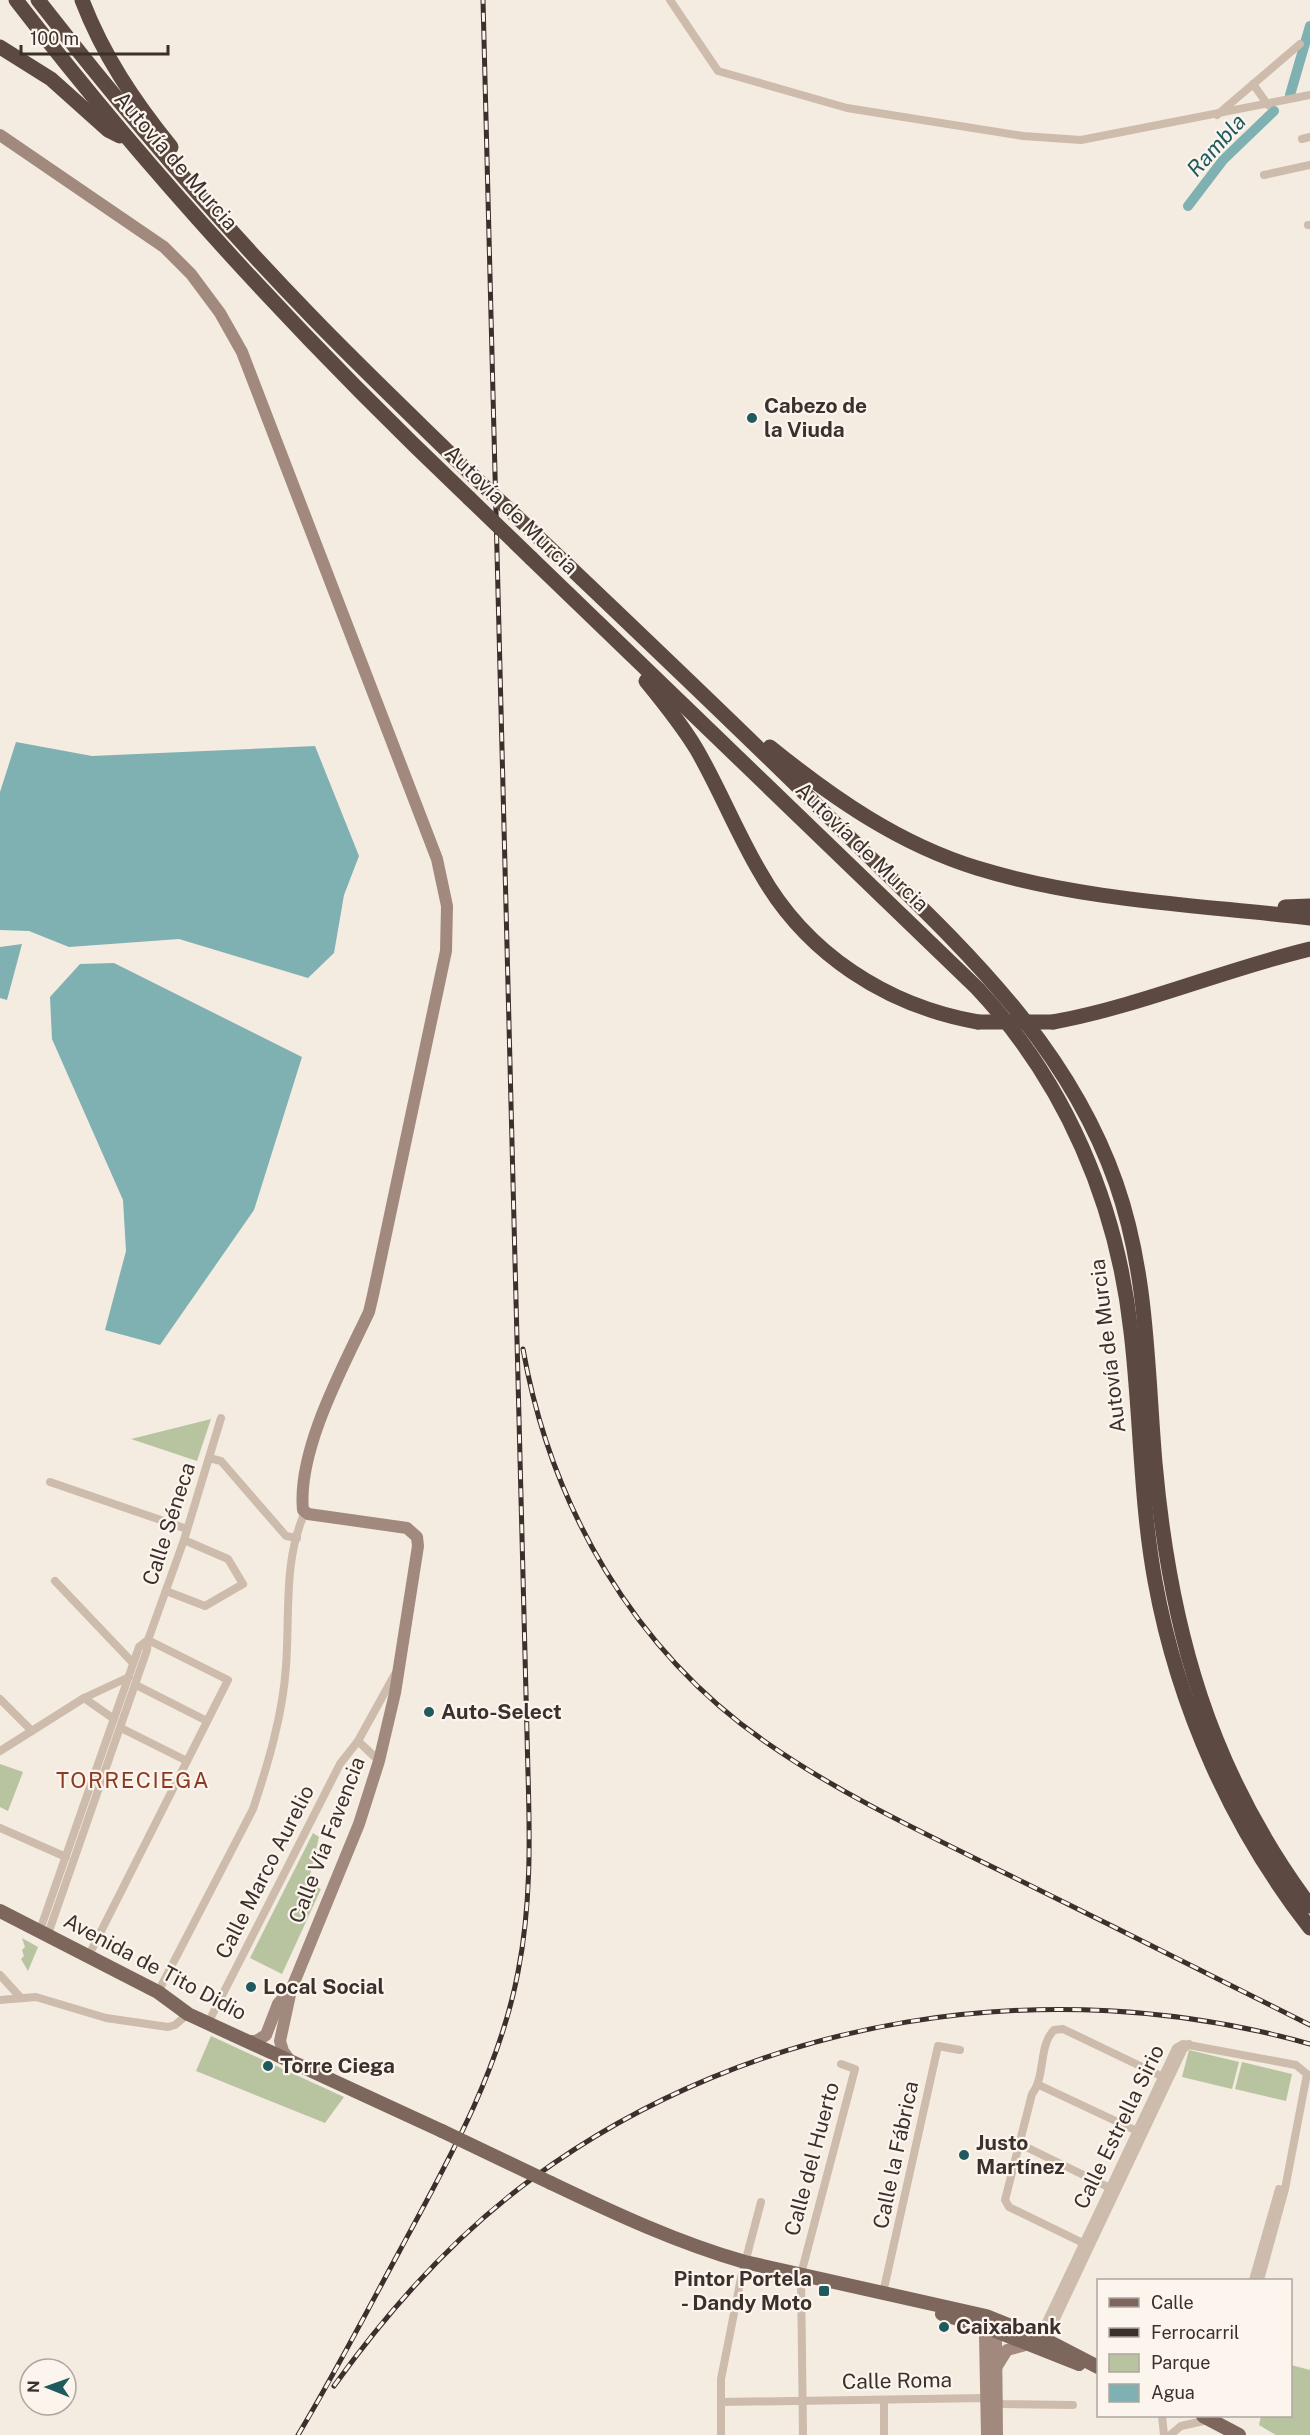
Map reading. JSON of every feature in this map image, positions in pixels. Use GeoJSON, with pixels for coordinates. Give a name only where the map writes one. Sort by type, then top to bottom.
{"type":"FeatureCollection","features":[{"type":"Feature","properties":{"kind":"highway","name":"Autovía de Murcia"},"geometry":{"type":"LineString","coordinates":[[16,0],[130,142],[288,318],[615,640],[969,979],[996,1009],[1034,1059],[1063,1107],[1085,1153],[1111,1224],[1144,1399],[1172,1597],[1190,1665],[1213,1731],[1238,1788],[1274,1854],[1310,1906]]}},
{"type":"Feature","properties":{"kind":"highway","name":"Autovía de Murcia"},"geometry":{"type":"LineString","coordinates":[[38,0],[114,95],[311,316],[469,472],[701,691],[990,976],[1056,1061],[1104,1152],[1131,1231],[1142,1287],[1144,1399],[1153,1568],[1181,1683],[1212,1766],[1250,1841],[1269,1873],[1310,1928]]}},
{"type":"Feature","properties":{"kind":"highway"},"geometry":{"type":"LineString","coordinates":[[82,0],[104,51],[117,74],[190,170],[201,195]]}},
{"type":"Feature","properties":{"kind":"highway"},"geometry":{"type":"LineString","coordinates":[[0,47],[51,79],[108,130],[130,142]]}},
{"type":"Feature","properties":{"kind":"highway"},"geometry":{"type":"LineString","coordinates":[[615,640],[684,730],[760,873],[805,934],[837,962],[899,999],[957,1018],[978,1022],[1053,1022],[1280,963],[1310,959]]}},
{"type":"Feature","properties":{"kind":"highway"},"geometry":{"type":"LineString","coordinates":[[701,691],[714,697],[749,730],[839,801],[921,846],[976,867],[1038,883],[1153,900],[1310,918]]}},
{"type":"Feature","properties":{"kind":"highway"},"geometry":{"type":"LineString","coordinates":[[1153,900],[1275,907],[1310,906]]}},
{"type":"Feature","properties":{"kind":"highway"},"geometry":{"type":"LineString","coordinates":[[1143,999],[1310,950]]}},
{"type":"Feature","properties":{"kind":"main road"},"geometry":{"type":"LineString","coordinates":[[0,135],[164,247],[191,274],[220,313],[242,352],[437,859],[447,906],[446,951],[369,1312],[314,1437],[303,1494],[305,1512]]}},
{"type":"Feature","properties":{"kind":"main road","name":"Calle Vía Favencia"},"geometry":{"type":"LineString","coordinates":[[280,2041],[291,1990],[359,1824],[379,1761],[400,1664],[418,1546],[417,1538],[407,1528],[312,1516],[305,1512]]}},
{"type":"Feature","properties":{"kind":"main road","name":"Avenida de Tito Didio"},"geometry":{"type":"LineString","coordinates":[[0,1911],[158,1992],[188,2014],[657,2231],[746,2262],[883,2294]]}},
{"type":"Feature","properties":{"kind":"main road","name":"Calle Vía Favencia"},"geometry":{"type":"LineString","coordinates":[[266,2035],[278,2004],[291,1990]]}},
{"type":"Feature","properties":{"kind":"main road"},"geometry":{"type":"LineString","coordinates":[[249,2041],[256,2041],[266,2035],[267,2050]]}},
{"type":"Feature","properties":{"kind":"main road"},"geometry":{"type":"LineString","coordinates":[[267,2050],[280,2041],[283,2051],[291,2062]]}},
{"type":"Feature","properties":{"kind":"main road"},"geometry":{"type":"LineString","coordinates":[[883,2294],[991,2328],[1038,2340]]}},
{"type":"Feature","properties":{"kind":"main road"},"geometry":{"type":"LineString","coordinates":[[883,2294],[986,2316],[1097,2368]]}},
{"type":"Feature","properties":{"kind":"main road"},"geometry":{"type":"LineString","coordinates":[[944,2306],[991,2328]]}},
{"type":"Feature","properties":{"kind":"main road"},"geometry":{"type":"LineString","coordinates":[[987,2435],[996,2367],[991,2328]]}},
{"type":"Feature","properties":{"kind":"main road"},"geometry":{"type":"LineString","coordinates":[[991,2328],[985,2336],[991,2401],[997,2435]]}},
{"type":"Feature","properties":{"kind":"main road"},"geometry":{"type":"LineString","coordinates":[[996,2367],[1007,2350],[1038,2340]]}},
{"type":"Feature","properties":{"kind":"main road"},"geometry":{"type":"LineString","coordinates":[[1215,2418],[1239,2435]]}},
{"type":"Feature","properties":{"kind":"street"},"geometry":{"type":"LineString","coordinates":[[670,0],[718,71],[847,108],[1023,136],[1081,140],[1217,116],[1310,95]]}},
{"type":"Feature","properties":{"kind":"street"},"geometry":{"type":"LineString","coordinates":[[1217,116],[1300,44]]}},
{"type":"Feature","properties":{"kind":"street"},"geometry":{"type":"LineString","coordinates":[[1253,84],[1268,105]]}},
{"type":"Feature","properties":{"kind":"street"},"geometry":{"type":"LineString","coordinates":[[1264,176],[1310,165]]}},
{"type":"Feature","properties":{"kind":"street","name":"Calle Séneca"},"geometry":{"type":"LineString","coordinates":[[44,1932],[136,1685],[148,1640],[184,1540],[221,1418]]}},
{"type":"Feature","properties":{"kind":"street"},"geometry":{"type":"LineString","coordinates":[[209,1458],[221,1461],[286,1536],[297,1538]]}},
{"type":"Feature","properties":{"kind":"street"},"geometry":{"type":"LineString","coordinates":[[50,1482],[187,1528]]}},
{"type":"Feature","properties":{"kind":"street"},"geometry":{"type":"LineString","coordinates":[[158,1992],[253,1809],[262,1782],[283,1693],[288,1644],[286,1608],[297,1538],[305,1512]]}},
{"type":"Feature","properties":{"kind":"street"},"geometry":{"type":"LineString","coordinates":[[166,1591],[205,1606],[243,1584],[228,1559],[184,1540]]}},
{"type":"Feature","properties":{"kind":"street"},"geometry":{"type":"LineString","coordinates":[[55,1581],[133,1663]]}},
{"type":"Feature","properties":{"kind":"street"},"geometry":{"type":"LineString","coordinates":[[89,1955],[228,1680],[148,1640]]}},
{"type":"Feature","properties":{"kind":"street","name":"Calle Séneca"},"geometry":{"type":"LineString","coordinates":[[44,1932],[66,1857],[133,1663],[139,1647],[148,1640]]}},
{"type":"Feature","properties":{"kind":"street","name":"Calle Marco Aurelio"},"geometry":{"type":"LineString","coordinates":[[208,2023],[340,1764],[358,1742],[400,1664]]}},
{"type":"Feature","properties":{"kind":"street"},"geometry":{"type":"LineString","coordinates":[[0,1752],[84,1698],[129,1677]]}},
{"type":"Feature","properties":{"kind":"street"},"geometry":{"type":"LineString","coordinates":[[136,1685],[207,1721]]}},
{"type":"Feature","properties":{"kind":"street"},"geometry":{"type":"LineString","coordinates":[[84,1698],[114,1719]]}},
{"type":"Feature","properties":{"kind":"street"},"geometry":{"type":"LineString","coordinates":[[0,1699],[32,1731]]}},
{"type":"Feature","properties":{"kind":"street"},"geometry":{"type":"LineString","coordinates":[[121,1728],[187,1761]]}},
{"type":"Feature","properties":{"kind":"street"},"geometry":{"type":"LineString","coordinates":[[358,1742],[379,1761]]}},
{"type":"Feature","properties":{"kind":"street"},"geometry":{"type":"LineString","coordinates":[[0,1828],[66,1857]]}},
{"type":"Feature","properties":{"kind":"street"},"geometry":{"type":"LineString","coordinates":[[0,1975],[21,1998]]}},
{"type":"Feature","properties":{"kind":"street"},"geometry":{"type":"LineString","coordinates":[[0,2000],[36,1997],[106,2018],[168,2027],[179,2023],[188,2014]]}},
{"type":"Feature","properties":{"kind":"street"},"geometry":{"type":"LineString","coordinates":[[1083,2243],[1009,2207],[1005,2200],[1032,2094],[1039,2085],[1046,2046],[1052,2032],[1063,2030],[1163,2077]]}},
{"type":"Feature","properties":{"kind":"street"},"geometry":{"type":"LineString","coordinates":[[1189,2044],[1296,2065],[1306,2074],[1307,2080],[1289,2160],[1253,2279]]}},
{"type":"Feature","properties":{"kind":"street","name":"Calle Estrella Sirio"},"geometry":{"type":"LineString","coordinates":[[1038,2340],[1176,2048],[1179,2045],[1189,2044]]}},
{"type":"Feature","properties":{"kind":"street","name":"Calle Estrella Sirio"},"geometry":{"type":"LineString","coordinates":[[1038,2340],[1183,2050],[1189,2044]]}},
{"type":"Feature","properties":{"kind":"street","name":"Calle la Fábrica"},"geometry":{"type":"LineString","coordinates":[[883,2294],[938,2046],[960,2050]]}},
{"type":"Feature","properties":{"kind":"street","name":"Calle del Huerto"},"geometry":{"type":"LineString","coordinates":[[801,2274],[855,2069],[841,2064]]}},
{"type":"Feature","properties":{"kind":"street"},"geometry":{"type":"LineString","coordinates":[[1039,2085],[1137,2131]]}},
{"type":"Feature","properties":{"kind":"street"},"geometry":{"type":"LineString","coordinates":[[1020,2144],[1110,2188]]}},
{"type":"Feature","properties":{"kind":"street"},"geometry":{"type":"LineString","coordinates":[[1260,2279],[1285,2189],[1289,2160]]}},
{"type":"Feature","properties":{"kind":"street"},"geometry":{"type":"LineString","coordinates":[[721,2435],[721,2379],[761,2202]]}},
{"type":"Feature","properties":{"kind":"street"},"geometry":{"type":"LineString","coordinates":[[801,2274],[804,2435]]}},
{"type":"Feature","properties":{"kind":"street"},"geometry":{"type":"LineString","coordinates":[[884,2400],[884,2435]]}},
{"type":"Feature","properties":{"kind":"street","name":"Calle Roma"},"geometry":{"type":"LineString","coordinates":[[721,2402],[884,2400],[991,2401],[1073,2405]]}},
{"type":"Feature","properties":{"kind":"street"},"geometry":{"type":"LineString","coordinates":[[1162,2417],[1166,2434]]}},
{"type":"Feature","properties":{"kind":"street"},"geometry":{"type":"LineString","coordinates":[[1166,2434],[1167,2417]]}},
{"type":"Feature","properties":{"kind":"street"},"geometry":{"type":"LineString","coordinates":[[1181,2426],[1185,2417]]}},
{"type":"Feature","properties":{"kind":"street"},"geometry":{"type":"LineString","coordinates":[[1166,2434],[1181,2426],[1215,2418]]}},
{"type":"Feature","properties":{"kind":"green space"},"geometry":{"type":"Polygon","coordinates":[[[211,1419],[197,1461],[131,1439],[211,1419]]]}},
{"type":"Feature","properties":{"kind":"green space"},"geometry":{"type":"Polygon","coordinates":[[[0,1764],[23,1772],[8,1811],[0,1807],[0,1764]]]}},
{"type":"Feature","properties":{"kind":"green space"},"geometry":{"type":"Polygon","coordinates":[[[313,1833],[319,1837],[308,1883],[321,1889],[282,1974],[250,1958],[313,1833]]]}},
{"type":"Feature","properties":{"kind":"green space"},"geometry":{"type":"Polygon","coordinates":[[[22,1938],[38,1947],[28,1971],[21,1959],[24,1956],[22,1950],[25,1947],[22,1938]]]}},
{"type":"Feature","properties":{"kind":"green space"},"geometry":{"type":"Polygon","coordinates":[[[211,2036],[344,2097],[325,2123],[196,2071],[211,2036]]]}},
{"type":"Feature","properties":{"kind":"green space"},"geometry":{"type":"Polygon","coordinates":[[[1189,2050],[1239,2062],[1232,2089],[1182,2077],[1189,2050]]]}},
{"type":"Feature","properties":{"kind":"green space"},"geometry":{"type":"Polygon","coordinates":[[[1242,2062],[1292,2074],[1286,2101],[1235,2089],[1242,2062]]]}},
{"type":"Feature","properties":{"kind":"green space"},"geometry":{"type":"Polygon","coordinates":[[[1292,2365],[1310,2370],[1310,2435],[1276,2435],[1259,2425],[1261,2417],[1292,2417],[1292,2365]]]}},
{"type":"Feature","properties":{"kind":"water"},"geometry":{"type":"Polygon","coordinates":[[[16,742],[92,756],[315,746],[359,856],[344,895],[334,953],[308,978],[179,939],[69,947],[29,931],[0,930],[0,792],[16,742]]]}},
{"type":"Feature","properties":{"kind":"water"},"geometry":{"type":"Polygon","coordinates":[[[22,944],[7,1000],[0,998],[0,947],[22,944]]]}},
{"type":"Feature","properties":{"kind":"water"},"geometry":{"type":"Polygon","coordinates":[[[114,963],[302,1057],[254,1210],[160,1345],[105,1330],[126,1251],[123,1200],[52,1039],[50,997],[80,964],[114,963]]]}},
{"type":"Feature","properties":{"kind":"waterway","name":"Rambla"},"geometry":{"type":"LineString","coordinates":[[1290,95],[1310,26]]}},
{"type":"Feature","properties":{"kind":"waterway","name":"Rambla"},"geometry":{"type":"LineString","coordinates":[[1188,206],[1223,160],[1274,111]]}},
{"type":"Feature","properties":{"kind":"railway"},"geometry":{"type":"LineString","coordinates":[[298,2435],[453,2151],[485,2081],[509,2009],[518,1972],[527,1898],[529,1798],[483,0]]}},
{"type":"Feature","properties":{"kind":"railway"},"geometry":{"type":"LineString","coordinates":[[523,1349],[536,1408],[554,1464],[577,1519],[606,1571],[639,1620],[677,1665],[719,1706],[767,1743],[856,1798],[1310,2025]]}},
{"type":"Feature","properties":{"kind":"railway"},"geometry":{"type":"LineString","coordinates":[[334,2386],[355,2357],[425,2274],[477,2224],[533,2178],[619,2122],[711,2078],[807,2044],[906,2022],[1007,2011],[1109,2011],[1210,2022],[1310,2044]]}},
{"type":"Feature","properties":{"kind":"place","name":"Cabezo de la Viuda"},"geometry":{"type":"Point","coordinates":[752,418]}},
{"type":"Feature","properties":{"kind":"place","name":"Auto-Select"},"geometry":{"type":"Point","coordinates":[429,1712]}},
{"type":"Feature","properties":{"kind":"place","name":"Local Social"},"geometry":{"type":"Point","coordinates":[251,1987]}},
{"type":"Feature","properties":{"kind":"place","name":"Torre Ciega"},"geometry":{"type":"Point","coordinates":[268,2066]}},
{"type":"Feature","properties":{"kind":"place","name":"Justo Martínez"},"geometry":{"type":"Point","coordinates":[964,2155]}},
{"type":"Feature","properties":{"kind":"place","name":"Pintor Portela - Dandy Moto"},"geometry":{"type":"Point","coordinates":[824,2291]}},
{"type":"Feature","properties":{"kind":"place","name":"Caixabank"},"geometry":{"type":"Point","coordinates":[944,2327]}},
{"type":"Feature","properties":{"kind":"district","name":"TORRECIEGA"},"geometry":{"type":"Point","coordinates":[133,1780]}}]}
